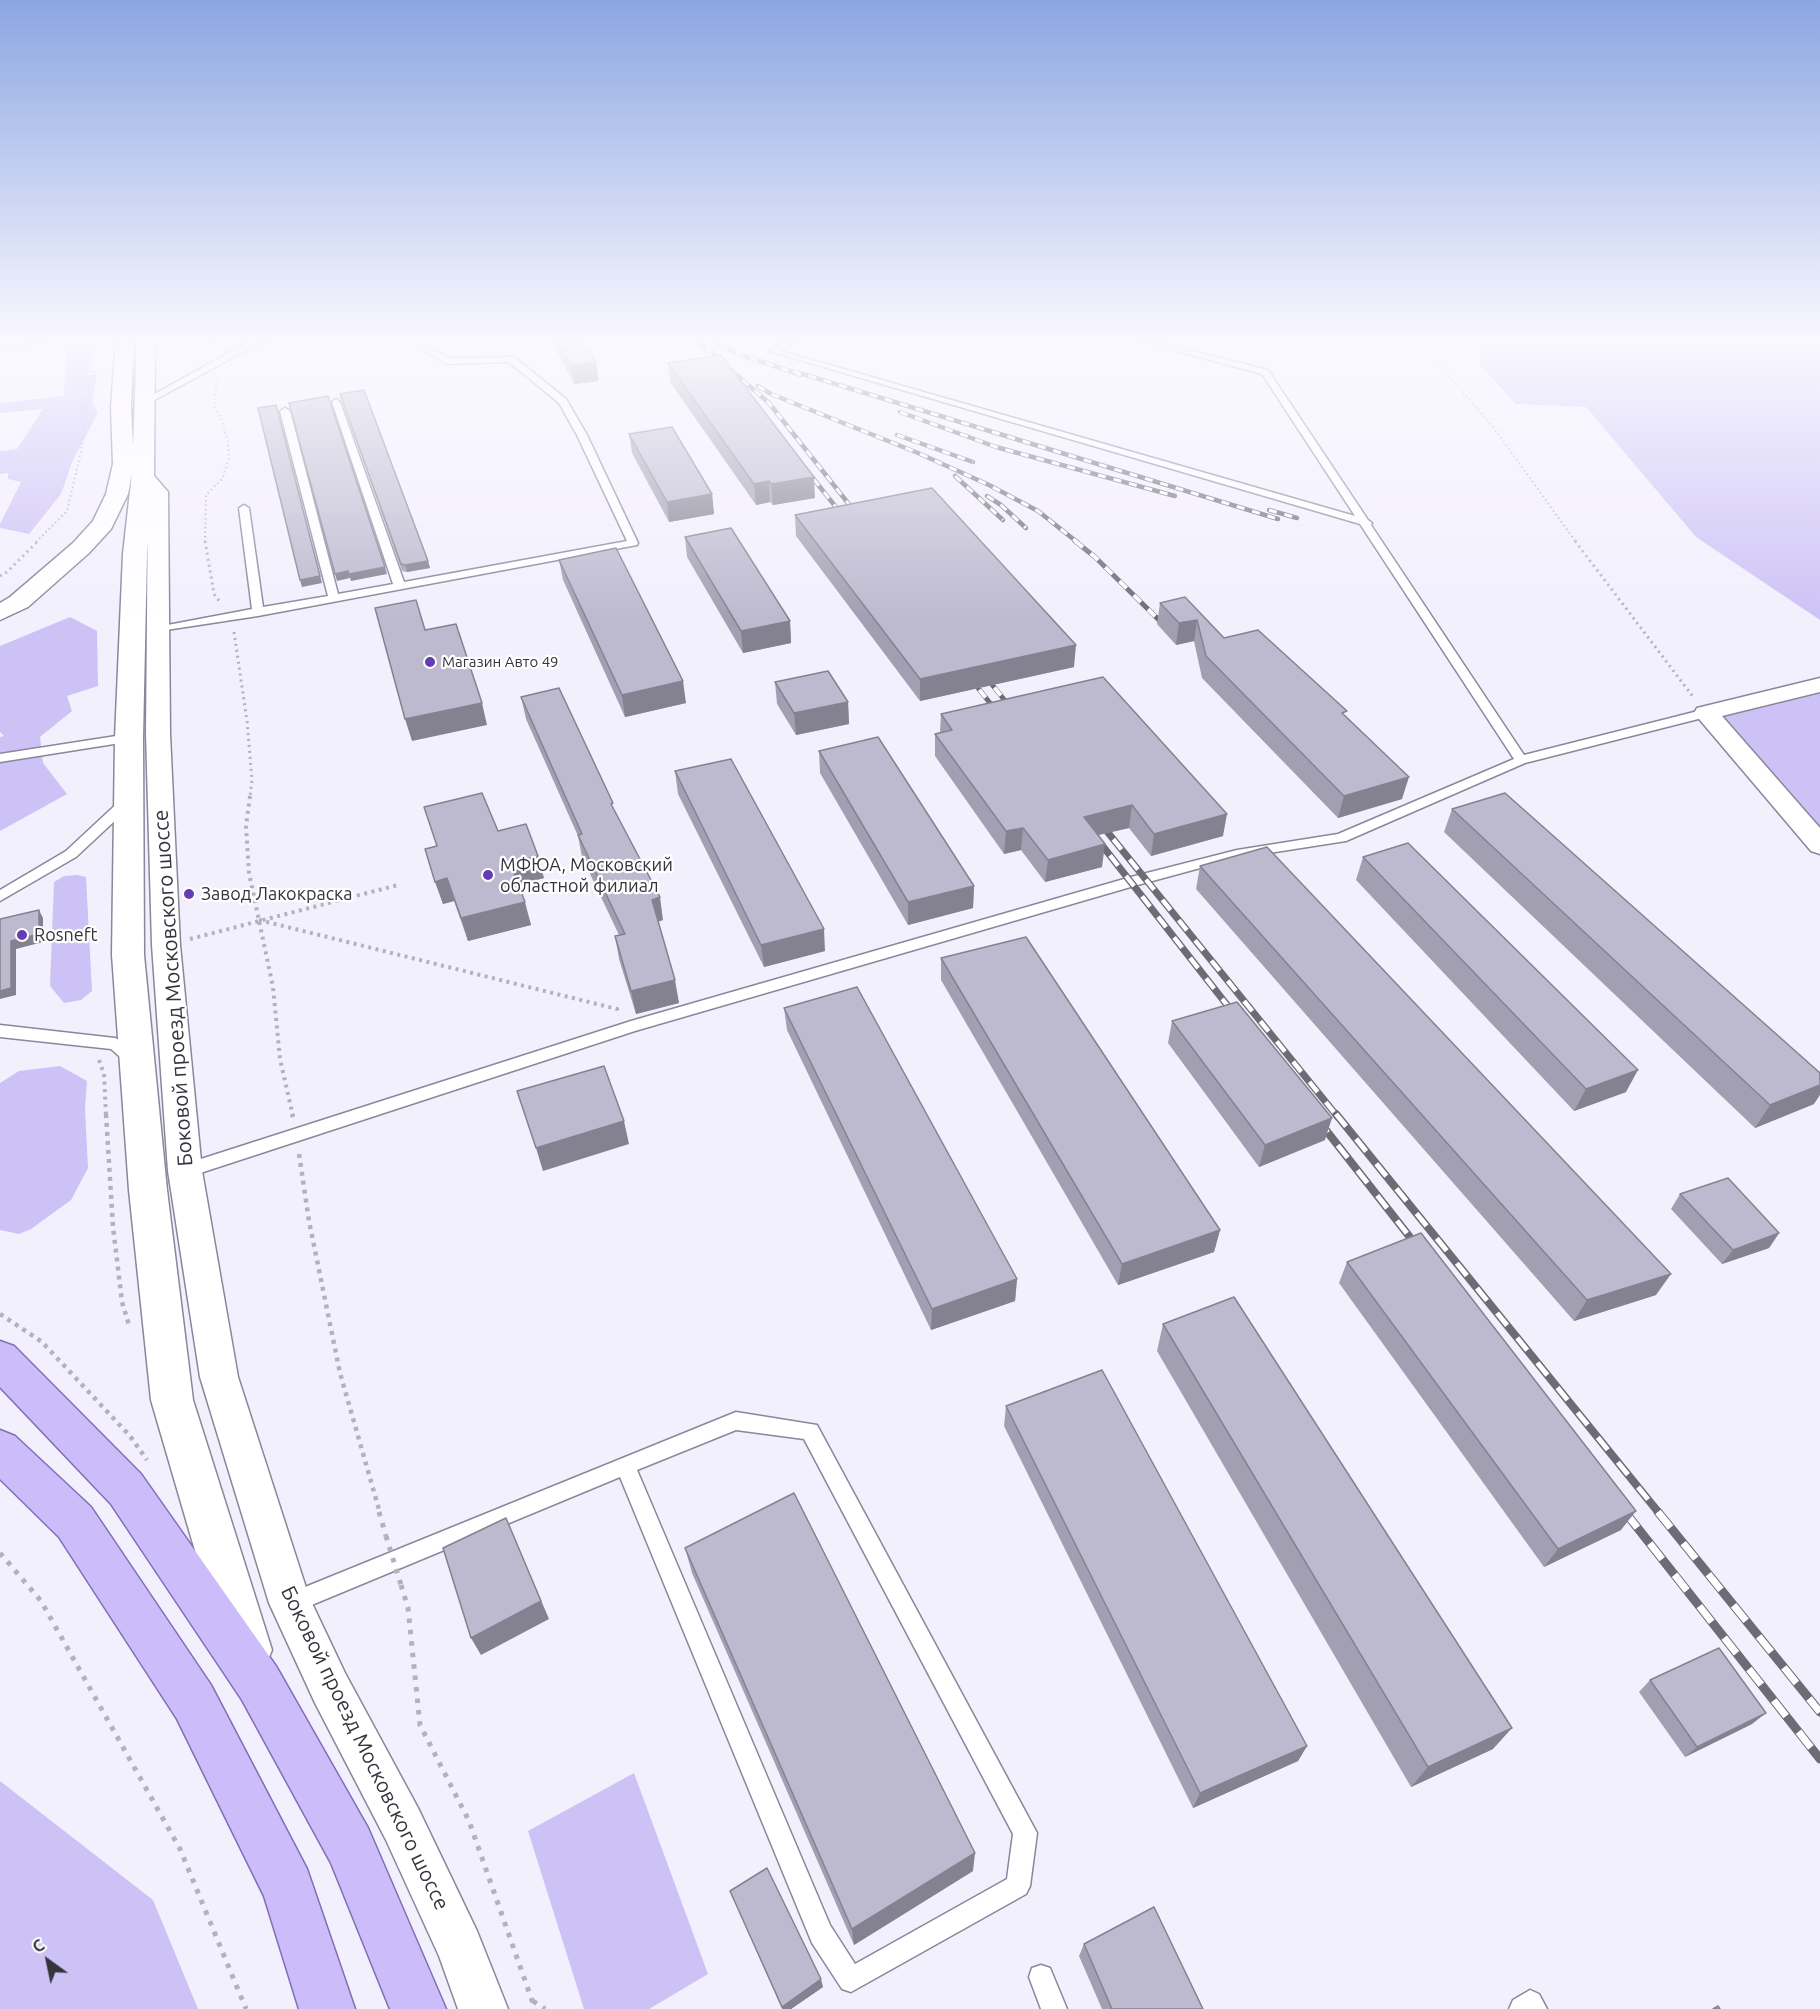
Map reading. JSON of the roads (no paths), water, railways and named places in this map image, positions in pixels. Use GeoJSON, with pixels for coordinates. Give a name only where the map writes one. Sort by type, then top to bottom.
{"type":"FeatureCollection","features":[{"type":"Feature","properties":{"kind":"main road"},"geometry":{"type":"LineString","coordinates":[[0,599],[44,566],[75,533],[99,497],[115,432]]}},
{"type":"Feature","properties":{"kind":"main road"},"geometry":{"type":"LineString","coordinates":[[126,432],[134,470],[135,554],[129,738],[128,954],[148,1190],[172,1400],[259,1683]]}},
{"type":"Feature","properties":{"kind":"main road"},"geometry":{"type":"LineString","coordinates":[[0,627],[34,608],[74,576],[110,542],[134,470],[141,432]]}},
{"type":"Feature","properties":{"kind":"main road"},"geometry":{"type":"LineString","coordinates":[[0,613],[19,602],[81,548],[103,524],[117,494],[134,470]]}},
{"type":"Feature","properties":{"kind":"main road"},"geometry":{"type":"LineString","coordinates":[[0,1359],[126,1489],[259,1683],[350,1846],[418,2009]]}},
{"type":"Feature","properties":{"kind":"main road"},"geometry":{"type":"LineString","coordinates":[[0,1450],[75,1522],[194,1702],[288,1888],[327,2009]]}},
{"type":"Feature","properties":{"kind":"street","name":"Боковой проезд Московского шоссе"},"geometry":{"type":"LineString","coordinates":[[134,470],[158,492],[158,734],[166,945],[185,1171],[219,1377],[290,1603],[330,1688],[402,1824],[460,1948],[483,2009]]}},
{"type":"Feature","properties":{"kind":"street"},"geometry":{"type":"LineString","coordinates":[[1820,685],[1706,713],[1820,845]]}},
{"type":"Feature","properties":{"kind":"lane"},"geometry":{"type":"LineString","coordinates":[[290,432],[334,599]]}},
{"type":"Feature","properties":{"kind":"lane"},"geometry":{"type":"LineString","coordinates":[[346,432],[400,587]]}},
{"type":"Feature","properties":{"kind":"lane"},"geometry":{"type":"LineString","coordinates":[[157,630],[633,543],[580,432]]}},
{"type":"Feature","properties":{"kind":"lane"},"geometry":{"type":"LineString","coordinates":[[1051,432],[1367,523]]}},
{"type":"Feature","properties":{"kind":"lane"},"geometry":{"type":"LineString","coordinates":[[1305,432],[1521,760]]}},
{"type":"Feature","properties":{"kind":"lane"},"geometry":{"type":"LineString","coordinates":[[244,508],[258,613]]}},
{"type":"Feature","properties":{"kind":"lane"},"geometry":{"type":"LineString","coordinates":[[185,1171],[625,1029],[1144,878],[1237,854],[1341,838],[1521,760],[1706,713]]}},
{"type":"Feature","properties":{"kind":"lane"},"geometry":{"type":"LineString","coordinates":[[0,758],[129,738]]}},
{"type":"Feature","properties":{"kind":"lane"},"geometry":{"type":"LineString","coordinates":[[0,896],[71,854],[129,800]]}},
{"type":"Feature","properties":{"kind":"lane"},"geometry":{"type":"LineString","coordinates":[[0,1031],[115,1044],[136,1062]]}},
{"type":"Feature","properties":{"kind":"lane"},"geometry":{"type":"LineString","coordinates":[[290,1603],[625,1464],[736,1421],[810,1431],[1025,1833],[1018,1886],[851,1980],[821,1934],[625,1464]]}},
{"type":"Feature","properties":{"kind":"lane"},"geometry":{"type":"LineString","coordinates":[[1041,1977],[1054,2009]]}},
{"type":"Feature","properties":{"kind":"lane"},"geometry":{"type":"LineString","coordinates":[[1521,2009],[1530,2003],[1534,2009]]}},
{"type":"Feature","properties":{"kind":"railway"},"geometry":{"type":"LineString","coordinates":[[792,432],[859,517]]}},
{"type":"Feature","properties":{"kind":"railway"},"geometry":{"type":"LineString","coordinates":[[865,432],[989,485],[1038,511],[1077,542]]}},
{"type":"Feature","properties":{"kind":"railway"},"geometry":{"type":"LineString","coordinates":[[954,432],[996,447],[1175,496]]}},
{"type":"Feature","properties":{"kind":"railway"},"geometry":{"type":"LineString","coordinates":[[992,432],[1278,519]]}},
{"type":"Feature","properties":{"kind":"railway"},"geometry":{"type":"LineString","coordinates":[[897,435],[973,462]]}},
{"type":"Feature","properties":{"kind":"railway"},"geometry":{"type":"LineString","coordinates":[[804,467],[847,521]]}},
{"type":"Feature","properties":{"kind":"railway"},"geometry":{"type":"LineString","coordinates":[[955,476],[1003,520]]}},
{"type":"Feature","properties":{"kind":"railway"},"geometry":{"type":"LineString","coordinates":[[987,496],[1001,505],[1026,528]]}},
{"type":"Feature","properties":{"kind":"railway"},"geometry":{"type":"LineString","coordinates":[[1269,510],[1297,518]]}},
{"type":"Feature","properties":{"kind":"railway"},"geometry":{"type":"LineString","coordinates":[[1075,541],[1095,557],[1162,623]]}},
{"type":"Feature","properties":{"kind":"railway"},"geometry":{"type":"LineString","coordinates":[[982,672],[1014,712]]}},
{"type":"Feature","properties":{"kind":"railway"},"geometry":{"type":"LineString","coordinates":[[967,674],[1001,717]]}},
{"type":"Feature","properties":{"kind":"railway"},"geometry":{"type":"LineString","coordinates":[[1097,819],[1337,1116]]}},
{"type":"Feature","properties":{"kind":"railway"},"geometry":{"type":"LineString","coordinates":[[1094,835],[1238,1019]]}},
{"type":"Feature","properties":{"kind":"railway"},"geometry":{"type":"LineString","coordinates":[[1336,1114],[1659,1513]]}},
{"type":"Feature","properties":{"kind":"railway"},"geometry":{"type":"LineString","coordinates":[[1318,1120],[1420,1250]]}},
{"type":"Feature","properties":{"kind":"railway"},"geometry":{"type":"LineString","coordinates":[[1620,1505],[1626,1513]]}},
{"type":"Feature","properties":{"kind":"railway"},"geometry":{"type":"LineString","coordinates":[[1625,1512],[1820,1759]]}},
{"type":"Feature","properties":{"kind":"railway"},"geometry":{"type":"LineString","coordinates":[[1658,1512],[1820,1712]]}},
{"type":"Feature","properties":{"kind":"place","name":"Магазин Авто 49"},"geometry":{"type":"Point","coordinates":[430,662]}},
{"type":"Feature","properties":{"kind":"place","name":"МФЮА, Московский областной филиал"},"geometry":{"type":"Point","coordinates":[488,875]}},
{"type":"Feature","properties":{"kind":"place","name":"Завод Лакокраска"},"geometry":{"type":"Point","coordinates":[189,894]}},
{"type":"Feature","properties":{"kind":"place","name":"Rosneft"},"geometry":{"type":"Point","coordinates":[22,935]}}]}
